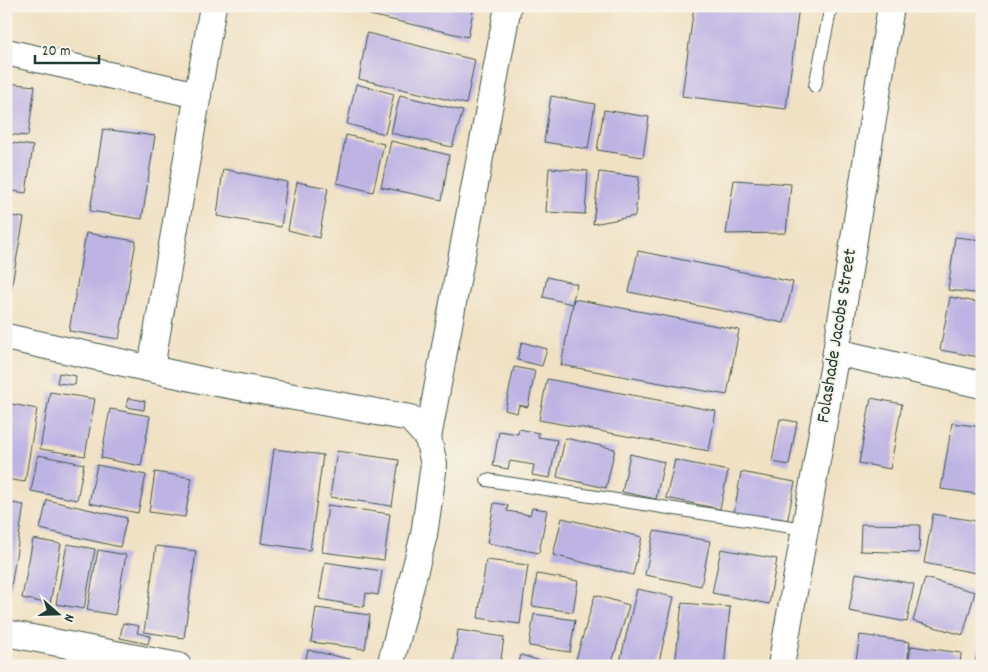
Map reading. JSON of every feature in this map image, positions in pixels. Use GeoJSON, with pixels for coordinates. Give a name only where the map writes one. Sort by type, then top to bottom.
{"type":"FeatureCollection","features":[{"type":"Feature","properties":{"kind":"street"},"geometry":{"type":"LineString","coordinates":[[151,368],[213,6]]}},
{"type":"Feature","properties":{"kind":"street"},"geometry":{"type":"LineString","coordinates":[[390,666],[424,535],[434,464],[428,438],[508,6]]}},
{"type":"Feature","properties":{"kind":"street","name":"Folashade Jacobs Street"},"geometry":{"type":"LineString","coordinates":[[781,666],[836,352],[891,6]]}},
{"type":"Feature","properties":{"kind":"street"},"geometry":{"type":"LineString","coordinates":[[6,52],[198,95]]}},
{"type":"Feature","properties":{"kind":"street"},"geometry":{"type":"LineString","coordinates":[[6,337],[151,368],[410,418],[428,438]]}},
{"type":"Feature","properties":{"kind":"street"},"geometry":{"type":"LineString","coordinates":[[836,352],[982,385]]}},
{"type":"Feature","properties":{"kind":"street"},"geometry":{"type":"LineString","coordinates":[[6,633],[178,666]]}},
{"type":"Feature","properties":{"kind":"lane"},"geometry":{"type":"LineString","coordinates":[[815,86],[831,6]]}},
{"type":"Feature","properties":{"kind":"lane"},"geometry":{"type":"LineString","coordinates":[[487,480],[805,529]]}},
{"type":"Feature","properties":{"kind":"building"},"geometry":{"type":"Polygon","coordinates":[[[371,6],[474,6],[468,37],[370,15],[371,6]]]}},
{"type":"Feature","properties":{"kind":"building"},"geometry":{"type":"Polygon","coordinates":[[[694,6],[799,6],[786,109],[682,96],[694,6]]]}},
{"type":"Feature","properties":{"kind":"building"},"geometry":{"type":"Polygon","coordinates":[[[367,33],[475,60],[466,104],[359,79],[367,33]]]}},
{"type":"Feature","properties":{"kind":"building"},"geometry":{"type":"Polygon","coordinates":[[[6,83],[35,86],[28,136],[6,134],[6,83]]]}},
{"type":"Feature","properties":{"kind":"building"},"geometry":{"type":"Polygon","coordinates":[[[356,84],[394,94],[385,134],[347,124],[356,84]]]}},
{"type":"Feature","properties":{"kind":"building"},"geometry":{"type":"Polygon","coordinates":[[[400,95],[463,111],[452,147],[391,133],[400,95]]]}},
{"type":"Feature","properties":{"kind":"building"},"geometry":{"type":"Polygon","coordinates":[[[551,96],[595,104],[588,149],[544,142],[551,96]]]}},
{"type":"Feature","properties":{"kind":"building"},"geometry":{"type":"Polygon","coordinates":[[[604,110],[649,117],[643,157],[597,150],[604,110]]]}},
{"type":"Feature","properties":{"kind":"building"},"geometry":{"type":"Polygon","coordinates":[[[103,129],[155,136],[142,219],[90,211],[103,129]]]}},
{"type":"Feature","properties":{"kind":"building"},"geometry":{"type":"Polygon","coordinates":[[[346,135],[384,144],[373,192],[337,183],[346,135]]]}},
{"type":"Feature","properties":{"kind":"building"},"geometry":{"type":"Polygon","coordinates":[[[391,141],[449,155],[442,200],[381,187],[391,141]]]}},
{"type":"Feature","properties":{"kind":"building"},"geometry":{"type":"Polygon","coordinates":[[[6,142],[33,146],[26,193],[6,190],[6,142]]]}},
{"type":"Feature","properties":{"kind":"building"},"geometry":{"type":"Polygon","coordinates":[[[549,168],[588,171],[585,214],[546,212],[549,168]]]}},
{"type":"Feature","properties":{"kind":"building"},"geometry":{"type":"Polygon","coordinates":[[[223,169],[287,182],[281,227],[217,216],[223,169]]]}},
{"type":"Feature","properties":{"kind":"building"},"geometry":{"type":"Polygon","coordinates":[[[599,172],[639,177],[635,216],[593,224],[599,172]]]}},
{"type":"Feature","properties":{"kind":"building"},"geometry":{"type":"Polygon","coordinates":[[[734,180],[791,184],[786,233],[726,234],[734,180]]]}},
{"type":"Feature","properties":{"kind":"building"},"geometry":{"type":"Polygon","coordinates":[[[297,182],[328,188],[319,238],[288,230],[297,182]]]}},
{"type":"Feature","properties":{"kind":"building"},"geometry":{"type":"Polygon","coordinates":[[[6,215],[24,218],[9,300],[6,300],[6,215]]]}},
{"type":"Feature","properties":{"kind":"building"},"geometry":{"type":"Polygon","coordinates":[[[86,233],[136,241],[119,339],[69,331],[86,233]]]}},
{"type":"Feature","properties":{"kind":"building"},"geometry":{"type":"Polygon","coordinates":[[[955,237],[982,240],[982,294],[948,290],[955,237]]]}},
{"type":"Feature","properties":{"kind":"building"},"geometry":{"type":"Polygon","coordinates":[[[638,251],[793,282],[784,323],[629,292],[638,251]]]}},
{"type":"Feature","properties":{"kind":"building"},"geometry":{"type":"Polygon","coordinates":[[[547,277],[577,284],[572,304],[543,297],[547,277]]]}},
{"type":"Feature","properties":{"kind":"building"},"geometry":{"type":"Polygon","coordinates":[[[950,297],[982,303],[982,339],[979,357],[940,350],[950,297]]]}},
{"type":"Feature","properties":{"kind":"building"},"geometry":{"type":"Polygon","coordinates":[[[574,299],[739,330],[727,395],[561,365],[574,299]]]}},
{"type":"Feature","properties":{"kind":"building"},"geometry":{"type":"Polygon","coordinates":[[[522,342],[547,349],[542,366],[517,360],[522,342]]]}},
{"type":"Feature","properties":{"kind":"building"},"geometry":{"type":"Polygon","coordinates":[[[514,367],[535,371],[528,407],[519,405],[517,413],[505,410],[514,367]]]}},
{"type":"Feature","properties":{"kind":"building"},"geometry":{"type":"Polygon","coordinates":[[[59,373],[76,376],[75,385],[57,383],[59,373]]]}},
{"type":"Feature","properties":{"kind":"building"},"geometry":{"type":"Polygon","coordinates":[[[547,379],[716,411],[709,451],[539,420],[547,379]]]}},
{"type":"Feature","properties":{"kind":"building"},"geometry":{"type":"Polygon","coordinates":[[[50,392],[95,399],[85,456],[40,449],[50,392]]]}},
{"type":"Feature","properties":{"kind":"building"},"geometry":{"type":"Polygon","coordinates":[[[128,398],[145,401],[144,410],[126,407],[128,398]]]}},
{"type":"Feature","properties":{"kind":"building"},"geometry":{"type":"Polygon","coordinates":[[[871,398],[902,404],[890,469],[859,463],[871,398]]]}},
{"type":"Feature","properties":{"kind":"building"},"geometry":{"type":"Polygon","coordinates":[[[6,403],[37,409],[25,482],[6,479],[6,403]]]}},
{"type":"Feature","properties":{"kind":"building"},"geometry":{"type":"Polygon","coordinates":[[[110,409],[150,416],[141,466],[101,458],[110,409]]]}},
{"type":"Feature","properties":{"kind":"building"},"geometry":{"type":"Polygon","coordinates":[[[780,419],[797,422],[789,465],[772,462],[780,419]]]}},
{"type":"Feature","properties":{"kind":"building"},"geometry":{"type":"Polygon","coordinates":[[[952,423],[982,427],[982,465],[977,494],[941,489],[952,423]]]}},
{"type":"Feature","properties":{"kind":"building"},"geometry":{"type":"Polygon","coordinates":[[[519,429],[539,433],[538,437],[557,440],[550,478],[532,475],[534,465],[510,461],[508,469],[493,466],[499,431],[518,434],[519,429]]]}},
{"type":"Feature","properties":{"kind":"building"},"geometry":{"type":"Polygon","coordinates":[[[565,438],[615,449],[606,488],[557,477],[565,438]]]}},
{"type":"Feature","properties":{"kind":"building"},"geometry":{"type":"Polygon","coordinates":[[[274,449],[323,455],[310,550],[261,543],[274,449]]]}},
{"type":"Feature","properties":{"kind":"building"},"geometry":{"type":"Polygon","coordinates":[[[337,451],[399,460],[392,506],[330,497],[337,451]]]}},
{"type":"Feature","properties":{"kind":"building"},"geometry":{"type":"Polygon","coordinates":[[[630,454],[664,462],[656,499],[622,492],[630,454]]]}},
{"type":"Feature","properties":{"kind":"building"},"geometry":{"type":"Polygon","coordinates":[[[38,455],[84,464],[77,500],[31,491],[38,455]]]}},
{"type":"Feature","properties":{"kind":"building"},"geometry":{"type":"Polygon","coordinates":[[[675,460],[728,471],[720,509],[666,498],[675,460]]]}},
{"type":"Feature","properties":{"kind":"building"},"geometry":{"type":"Polygon","coordinates":[[[97,465],[146,475],[138,513],[89,503],[97,465]]]}},
{"type":"Feature","properties":{"kind":"building"},"geometry":{"type":"Polygon","coordinates":[[[155,472],[192,478],[185,517],[149,512],[155,472]]]}},
{"type":"Feature","properties":{"kind":"building"},"geometry":{"type":"Polygon","coordinates":[[[741,472],[795,482],[787,523],[734,514],[741,472]]]}},
{"type":"Feature","properties":{"kind":"building"},"geometry":{"type":"Polygon","coordinates":[[[47,500],[127,518],[120,547],[40,529],[47,500]]]}},
{"type":"Feature","properties":{"kind":"building"},"geometry":{"type":"Polygon","coordinates":[[[6,502],[24,505],[9,600],[6,599],[6,502]]]}},
{"type":"Feature","properties":{"kind":"building"},"geometry":{"type":"Polygon","coordinates":[[[494,503],[508,505],[507,511],[530,515],[532,508],[547,510],[539,553],[487,543],[494,503]]]}},
{"type":"Feature","properties":{"kind":"building"},"geometry":{"type":"Polygon","coordinates":[[[328,505],[390,514],[384,560],[322,552],[328,505]]]}},
{"type":"Feature","properties":{"kind":"building"},"geometry":{"type":"Polygon","coordinates":[[[933,514],[982,522],[982,539],[976,573],[924,563],[933,514]]]}},
{"type":"Feature","properties":{"kind":"building"},"geometry":{"type":"Polygon","coordinates":[[[562,518],[642,537],[633,575],[553,555],[562,518]]]}},
{"type":"Feature","properties":{"kind":"building"},"geometry":{"type":"Polygon","coordinates":[[[861,524],[920,525],[919,553],[860,551],[861,524]]]}},
{"type":"Feature","properties":{"kind":"building"},"geometry":{"type":"Polygon","coordinates":[[[654,531],[710,541],[701,586],[645,575],[654,531]]]}},
{"type":"Feature","properties":{"kind":"building"},"geometry":{"type":"Polygon","coordinates":[[[33,539],[61,544],[50,604],[22,598],[33,539]]]}},
{"type":"Feature","properties":{"kind":"building"},"geometry":{"type":"Polygon","coordinates":[[[67,544],[95,549],[84,609],[56,604],[67,544]]]}},
{"type":"Feature","properties":{"kind":"building"},"geometry":{"type":"Polygon","coordinates":[[[156,546],[196,551],[184,638],[144,632],[156,546]]]}},
{"type":"Feature","properties":{"kind":"building"},"geometry":{"type":"Polygon","coordinates":[[[721,549],[777,559],[769,604],[712,593],[721,549]]]}},
{"type":"Feature","properties":{"kind":"building"},"geometry":{"type":"Polygon","coordinates":[[[98,550],[126,555],[115,615],[87,610],[98,550]]]}},
{"type":"Feature","properties":{"kind":"building"},"geometry":{"type":"Polygon","coordinates":[[[486,560],[528,565],[520,624],[478,618],[486,560]]]}},
{"type":"Feature","properties":{"kind":"building"},"geometry":{"type":"Polygon","coordinates":[[[325,562],[382,571],[378,595],[366,593],[364,607],[319,599],[325,562]]]}},
{"type":"Feature","properties":{"kind":"building"},"geometry":{"type":"Polygon","coordinates":[[[856,573],[914,584],[907,622],[849,611],[856,573]]]}},
{"type":"Feature","properties":{"kind":"building"},"geometry":{"type":"Polygon","coordinates":[[[537,574],[578,581],[573,612],[532,606],[537,574]]]}},
{"type":"Feature","properties":{"kind":"building"},"geometry":{"type":"Polygon","coordinates":[[[925,578],[975,592],[963,635],[913,621],[925,578]]]}},
{"type":"Feature","properties":{"kind":"building"},"geometry":{"type":"Polygon","coordinates":[[[637,589],[674,597],[658,666],[619,666],[637,589]]]}},
{"type":"Feature","properties":{"kind":"building"},"geometry":{"type":"Polygon","coordinates":[[[595,595],[629,605],[611,666],[574,666],[595,595]]]}},
{"type":"Feature","properties":{"kind":"building"},"geometry":{"type":"Polygon","coordinates":[[[682,603],[730,607],[724,666],[675,666],[682,603]]]}},
{"type":"Feature","properties":{"kind":"building"},"geometry":{"type":"Polygon","coordinates":[[[316,608],[370,615],[365,649],[311,642],[316,608]]]}},
{"type":"Feature","properties":{"kind":"building"},"geometry":{"type":"Polygon","coordinates":[[[534,614],[575,620],[570,652],[529,646],[534,614]]]}},
{"type":"Feature","properties":{"kind":"building"},"geometry":{"type":"Polygon","coordinates":[[[123,623],[139,626],[137,633],[150,636],[148,644],[120,638],[123,623]]]}},
{"type":"Feature","properties":{"kind":"building"},"geometry":{"type":"Polygon","coordinates":[[[458,630],[504,637],[500,666],[453,666],[458,630]]]}},
{"type":"Feature","properties":{"kind":"building"},"geometry":{"type":"Polygon","coordinates":[[[860,635],[910,642],[907,666],[855,666],[860,635]]]}},
{"type":"Feature","properties":{"kind":"building"},"geometry":{"type":"Polygon","coordinates":[[[911,646],[961,653],[960,666],[908,666],[911,646]]]}},
{"type":"Feature","properties":{"kind":"building"},"geometry":{"type":"Polygon","coordinates":[[[979,647],[982,647],[982,666],[974,666],[979,647]]]}},
{"type":"Feature","properties":{"kind":"building"},"geometry":{"type":"Polygon","coordinates":[[[308,650],[354,660],[353,666],[304,666],[308,650]]]}},
{"type":"Feature","properties":{"kind":"building"},"geometry":{"type":"Polygon","coordinates":[[[521,655],[554,665],[554,666],[518,666],[521,655]]]}}]}
